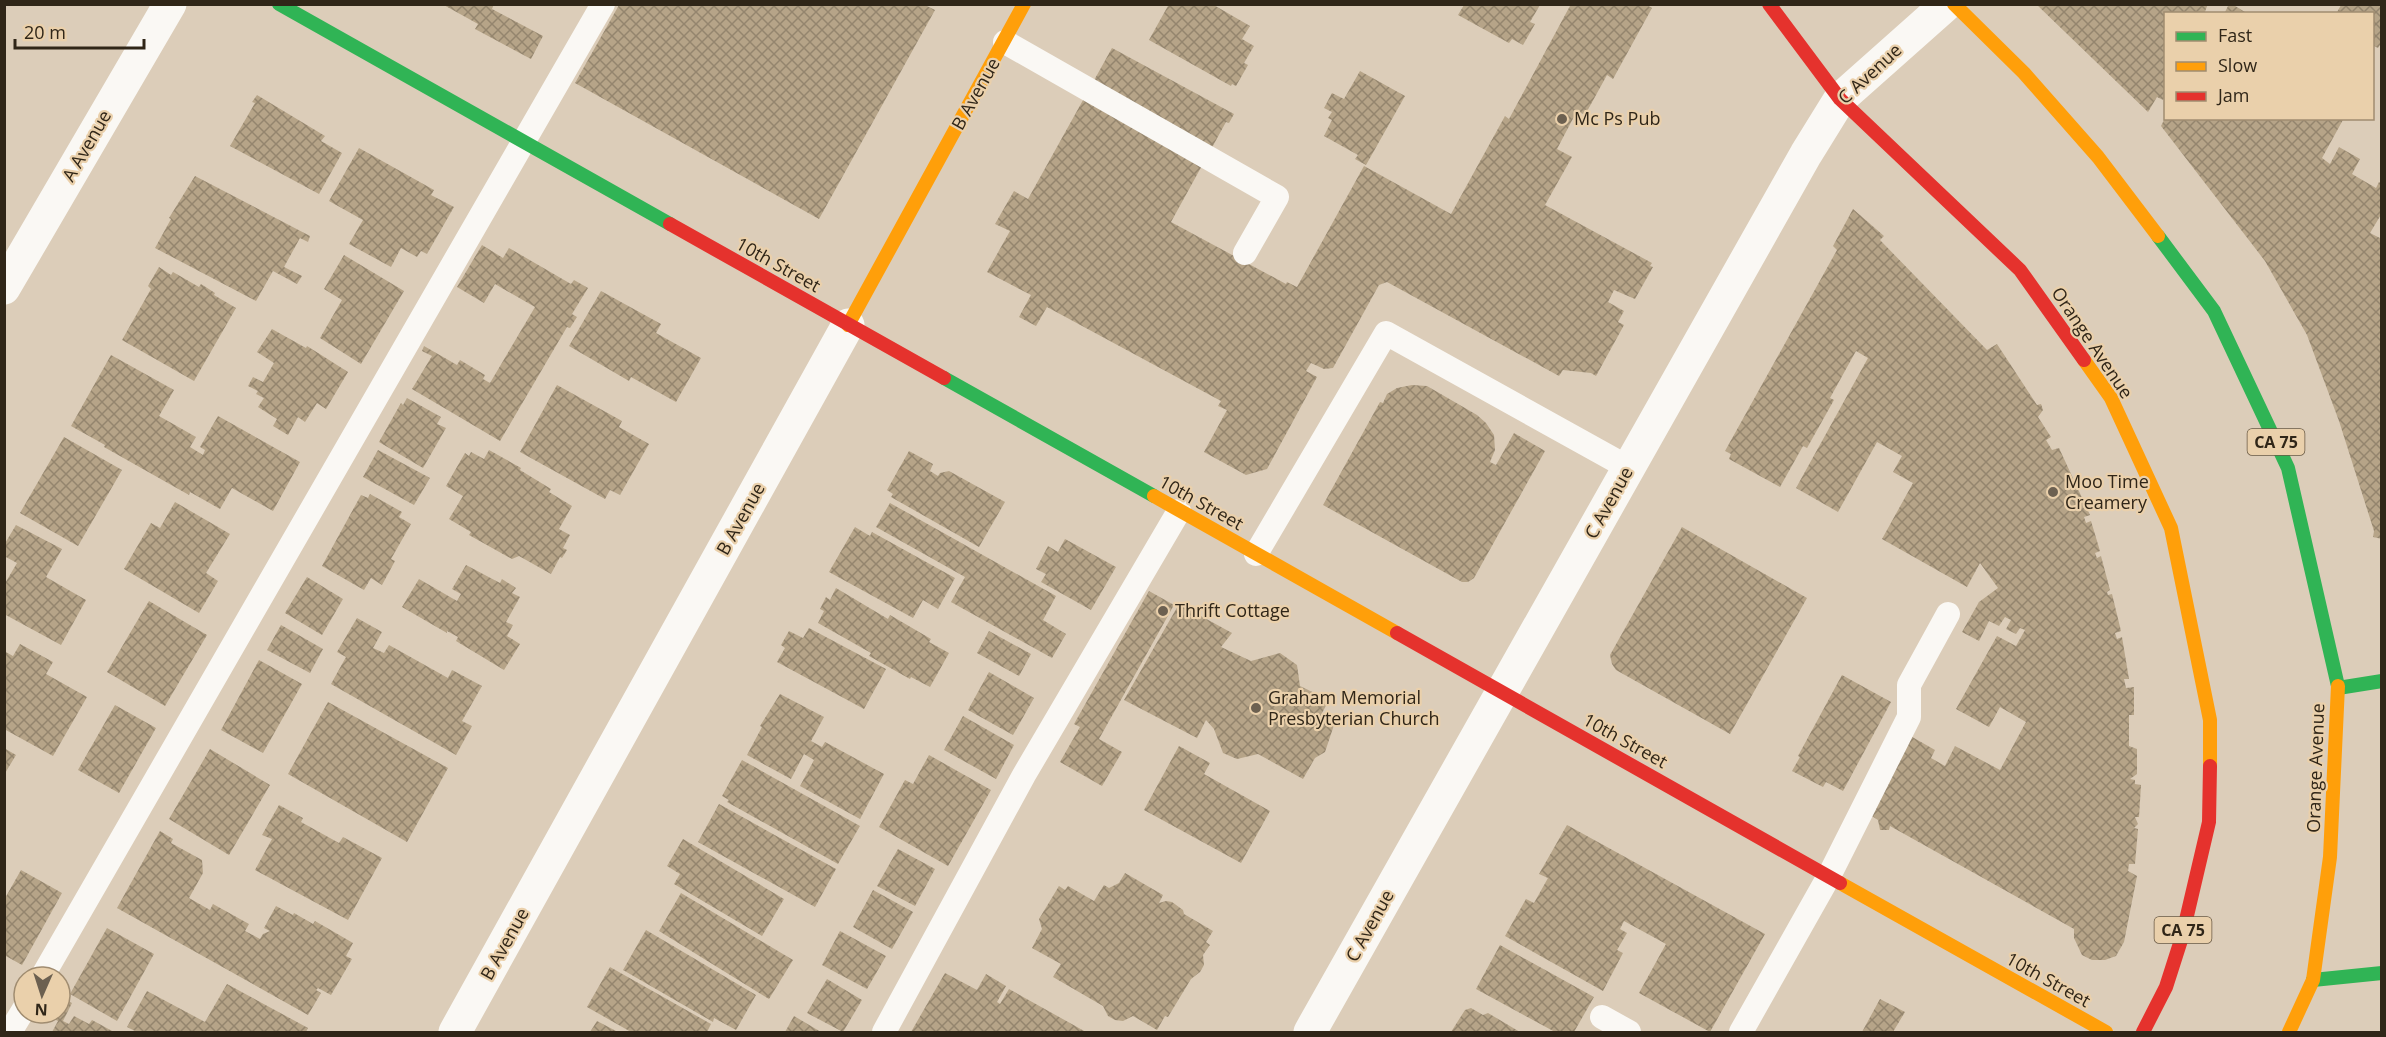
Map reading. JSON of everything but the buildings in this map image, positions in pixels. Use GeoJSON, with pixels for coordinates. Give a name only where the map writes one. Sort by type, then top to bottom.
{"type":"FeatureCollection","features":[{"type":"Feature","properties":{"kind":"main road","name":"10th Street"},"geometry":{"type":"LineString","coordinates":[[279,4],[2106,1032]]}},
{"type":"Feature","properties":{"kind":"main road","name":"B Avenue"},"geometry":{"type":"LineString","coordinates":[[848,325],[1024,4]]}},
{"type":"Feature","properties":{"kind":"main road","name":"Orange Avenue"},"geometry":{"type":"LineString","coordinates":[[1769,4],[1840,99],[2020,270],[2111,398],[2171,528],[2210,720],[2209,822],[2182,937],[2166,987],[2143,1032]]}},
{"type":"Feature","properties":{"kind":"main road","name":"Orange Avenue"},"geometry":{"type":"LineString","coordinates":[[1954,4],[2024,73],[2098,158],[2214,311],[2288,468],[2338,688],[2331,857],[2313,980],[2289,1032]]}},
{"type":"Feature","properties":{"kind":"main road"},"geometry":{"type":"LineString","coordinates":[[2338,688],[2382,681]]}},
{"type":"Feature","properties":{"kind":"main road"},"geometry":{"type":"LineString","coordinates":[[2313,980],[2382,972]]}},
{"type":"Feature","properties":{"kind":"street","name":"A Avenue"},"geometry":{"type":"LineString","coordinates":[[4,288],[170,4]]}},
{"type":"Feature","properties":{"kind":"street","name":"C Avenue"},"geometry":{"type":"LineString","coordinates":[[1310,1032],[1806,154],[1840,99],[1947,4]]}},
{"type":"Feature","properties":{"kind":"street","name":"B Avenue"},"geometry":{"type":"LineString","coordinates":[[455,1032],[848,325]]}},
{"type":"Feature","properties":{"kind":"lane"},"geometry":{"type":"LineString","coordinates":[[49,965],[525,143],[603,4]]}},
{"type":"Feature","properties":{"kind":"lane"},"geometry":{"type":"LineString","coordinates":[[1005,42],[1277,197],[1245,253]]}},
{"type":"Feature","properties":{"kind":"lane"},"geometry":{"type":"LineString","coordinates":[[1256,554],[1386,333],[1629,468]]}},
{"type":"Feature","properties":{"kind":"lane"},"geometry":{"type":"LineString","coordinates":[[885,1032],[1024,775],[1179,511]]}},
{"type":"Feature","properties":{"kind":"lane"},"geometry":{"type":"LineString","coordinates":[[1741,1032],[1829,876],[1909,717],[1909,685],[1948,614]]}},
{"type":"Feature","properties":{"kind":"lane"},"geometry":{"type":"LineString","coordinates":[[1602,1017],[1629,1032]]}},
{"type":"Feature","properties":{"kind":"traffic: fast"},"geometry":{"type":"LineString","coordinates":[[279,4],[670,224]]}},
{"type":"Feature","properties":{"kind":"traffic: fast"},"geometry":{"type":"LineString","coordinates":[[2158,236],[2214,311],[2288,468],[2338,686]]}},
{"type":"Feature","properties":{"kind":"traffic: fast"},"geometry":{"type":"LineString","coordinates":[[944,378],[1154,496]]}},
{"type":"Feature","properties":{"kind":"traffic: fast"},"geometry":{"type":"LineString","coordinates":[[2338,688],[2382,681]]}},
{"type":"Feature","properties":{"kind":"traffic: fast"},"geometry":{"type":"LineString","coordinates":[[2313,980],[2382,973]]}},
{"type":"Feature","properties":{"kind":"traffic: slow"},"geometry":{"type":"LineString","coordinates":[[848,325],[1024,4]]}},
{"type":"Feature","properties":{"kind":"traffic: slow"},"geometry":{"type":"LineString","coordinates":[[1954,4],[2024,73],[2098,157],[2158,236]]}},
{"type":"Feature","properties":{"kind":"traffic: slow"},"geometry":{"type":"LineString","coordinates":[[2084,360],[2111,398],[2171,528],[2210,720],[2210,766]]}},
{"type":"Feature","properties":{"kind":"traffic: slow"},"geometry":{"type":"LineString","coordinates":[[1154,496],[1397,633]]}},
{"type":"Feature","properties":{"kind":"traffic: slow"},"geometry":{"type":"LineString","coordinates":[[2289,1032],[2313,980],[2330,857],[2338,686]]}},
{"type":"Feature","properties":{"kind":"traffic: slow"},"geometry":{"type":"LineString","coordinates":[[1840,883],[2106,1032]]}},
{"type":"Feature","properties":{"kind":"traffic: jam"},"geometry":{"type":"LineString","coordinates":[[1769,4],[1840,99],[2020,270],[2084,360]]}},
{"type":"Feature","properties":{"kind":"traffic: jam"},"geometry":{"type":"LineString","coordinates":[[670,224],[944,378]]}},
{"type":"Feature","properties":{"kind":"traffic: jam"},"geometry":{"type":"LineString","coordinates":[[1397,633],[1840,883]]}},
{"type":"Feature","properties":{"kind":"traffic: jam"},"geometry":{"type":"LineString","coordinates":[[2143,1032],[2166,987],[2182,937],[2209,822],[2210,766]]}},
{"type":"Feature","properties":{"kind":"place","name":"Mc Ps Pub"},"geometry":{"type":"Point","coordinates":[1562,119]}},
{"type":"Feature","properties":{"kind":"place","name":"Moo Time Creamery"},"geometry":{"type":"Point","coordinates":[2053,492]}},
{"type":"Feature","properties":{"kind":"place","name":"Thrift Cottage"},"geometry":{"type":"Point","coordinates":[1163,611]}},
{"type":"Feature","properties":{"kind":"place","name":"Graham Memorial Presbyterian Church"},"geometry":{"type":"Point","coordinates":[1256,708]}}]}
